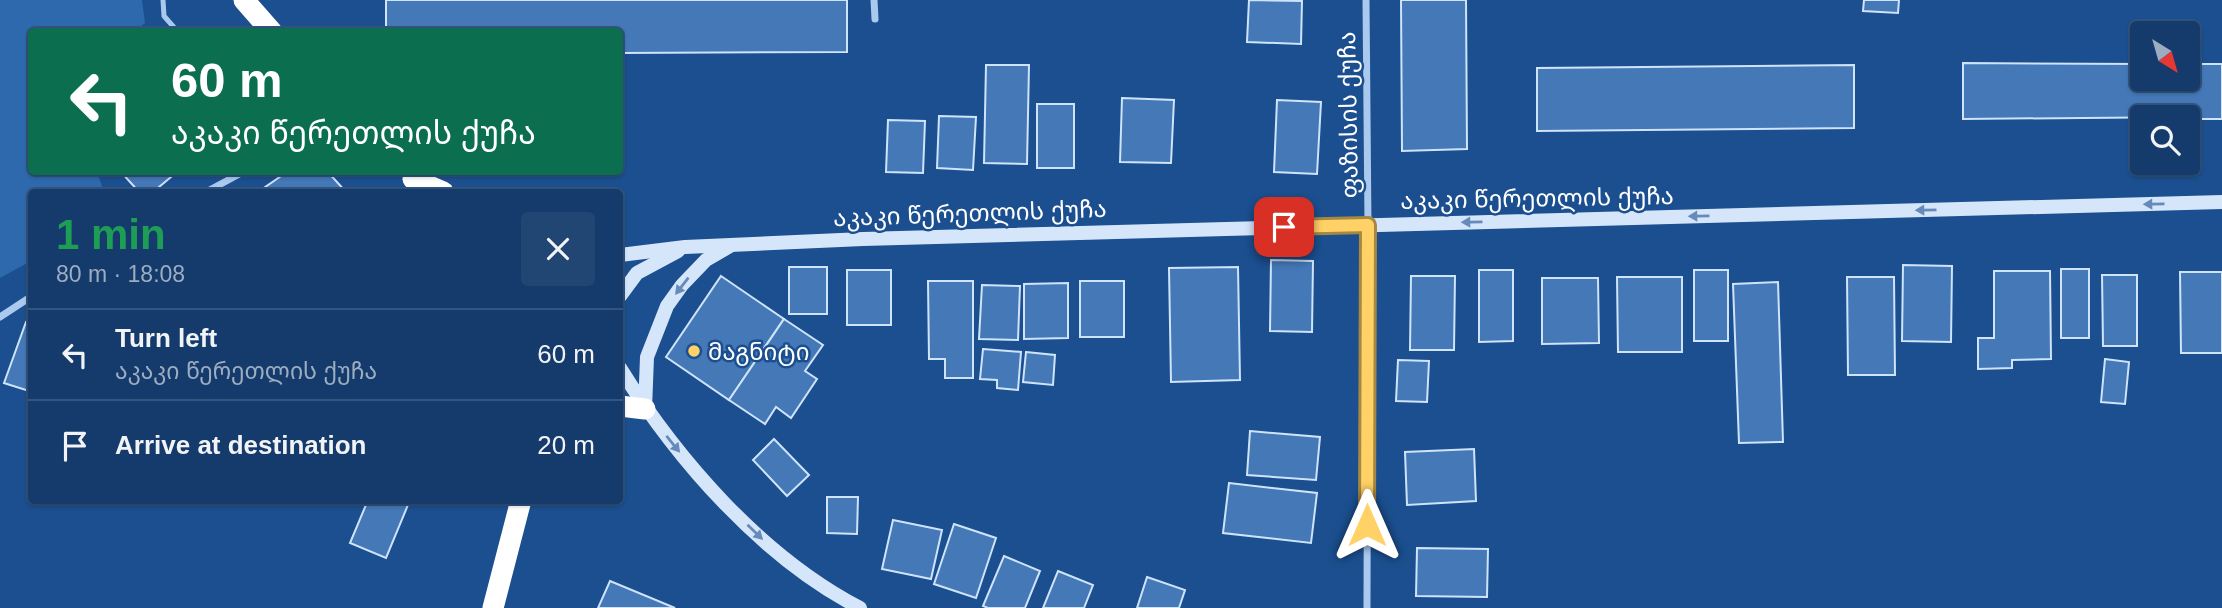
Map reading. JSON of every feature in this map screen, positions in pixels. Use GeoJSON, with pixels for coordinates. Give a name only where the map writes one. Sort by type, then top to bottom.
{"type":"FeatureCollection","features":[{"type":"Feature","properties":{"kind":"highway"},"geometry":{"type":"LineString","coordinates":[[244,0],[268,28]]}},
{"type":"Feature","properties":{"kind":"highway"},"geometry":{"type":"LineString","coordinates":[[414,181],[435,189]]}},
{"type":"Feature","properties":{"kind":"highway"},"geometry":{"type":"LineString","coordinates":[[623,407],[645,409]]}},
{"type":"Feature","properties":{"kind":"highway"},"geometry":{"type":"LineString","coordinates":[[493,608],[521,504]]}},
{"type":"Feature","properties":{"kind":"main road","name":"აკაკი წერეთლის ქუჩა"},"geometry":{"type":"LineString","coordinates":[[623,255],[734,244],[2222,202]]}},
{"type":"Feature","properties":{"kind":"main road"},"geometry":{"type":"LineString","coordinates":[[645,409],[647,356],[667,306],[682,285],[706,260],[734,244]]}},
{"type":"Feature","properties":{"kind":"main road","name":"აკაკი წერეთლის ქუჩა"},"geometry":{"type":"LineString","coordinates":[[623,292],[637,273],[685,247]]}},
{"type":"Feature","properties":{"kind":"main road"},"geometry":{"type":"LineString","coordinates":[[623,373],[645,409],[706,484],[788,563],[860,608]]}},
{"type":"Feature","properties":{"kind":"street"},"geometry":{"type":"LineString","coordinates":[[874,0],[875,19]]}},
{"type":"Feature","properties":{"kind":"street","name":"ფაზისის ქუჩა"},"geometry":{"type":"LineString","coordinates":[[1366,0],[1367,608]]}},
{"type":"Feature","properties":{"kind":"street"},"geometry":{"type":"LineString","coordinates":[[212,189],[237,175]]}},
{"type":"Feature","properties":{"kind":"street"},"geometry":{"type":"LineString","coordinates":[[0,317],[28,299]]}},
{"type":"Feature","properties":{"kind":"lane"},"geometry":{"type":"LineString","coordinates":[[163,0],[164,16],[174,28]]}},
{"type":"Feature","properties":{"kind":"shaded area"},"geometry":{"type":"Polygon","coordinates":[[[0,0],[142,0],[145,23],[139,28],[28,28],[28,175],[98,175],[103,189],[28,189],[28,263],[0,278],[0,0]]]}},
{"type":"Feature","properties":{"kind":"building"},"geometry":{"type":"Polygon","coordinates":[[[386,0],[847,0],[847,52],[623,53],[623,28],[386,28],[386,0]]]}},
{"type":"Feature","properties":{"kind":"building"},"geometry":{"type":"Polygon","coordinates":[[[1249,0],[1302,1],[1301,44],[1247,42],[1249,0]]]}},
{"type":"Feature","properties":{"kind":"building"},"geometry":{"type":"Polygon","coordinates":[[[1401,0],[1466,0],[1467,149],[1402,151],[1401,0]]]}},
{"type":"Feature","properties":{"kind":"building"},"geometry":{"type":"Polygon","coordinates":[[[1864,0],[1899,0],[1898,13],[1863,11],[1864,0]]]}},
{"type":"Feature","properties":{"kind":"building"},"geometry":{"type":"Polygon","coordinates":[[[1963,63],[2130,64],[2130,91],[2200,91],[2200,64],[2222,64],[2222,119],[2200,119],[2200,105],[2130,105],[2130,118],[1963,119],[1963,63]]]}},
{"type":"Feature","properties":{"kind":"building"},"geometry":{"type":"Polygon","coordinates":[[[986,65],[1029,65],[1027,164],[984,163],[986,65]]]}},
{"type":"Feature","properties":{"kind":"building"},"geometry":{"type":"Polygon","coordinates":[[[1854,65],[1854,128],[1537,131],[1537,68],[1854,65]]]}},
{"type":"Feature","properties":{"kind":"building"},"geometry":{"type":"Polygon","coordinates":[[[1122,98],[1174,100],[1171,163],[1120,162],[1122,98]]]}},
{"type":"Feature","properties":{"kind":"building"},"geometry":{"type":"Polygon","coordinates":[[[1277,100],[1321,102],[1317,174],[1274,172],[1277,100]]]}},
{"type":"Feature","properties":{"kind":"building"},"geometry":{"type":"Polygon","coordinates":[[[1037,104],[1074,104],[1074,168],[1037,168],[1037,104]]]}},
{"type":"Feature","properties":{"kind":"building"},"geometry":{"type":"Polygon","coordinates":[[[939,116],[976,117],[973,170],[937,168],[939,116]]]}},
{"type":"Feature","properties":{"kind":"building"},"geometry":{"type":"Polygon","coordinates":[[[888,120],[925,121],[923,173],[886,172],[888,120]]]}},
{"type":"Feature","properties":{"kind":"building"},"geometry":{"type":"Polygon","coordinates":[[[124,175],[173,175],[157,189],[136,189],[124,175]]]}},
{"type":"Feature","properties":{"kind":"building"},"geometry":{"type":"Polygon","coordinates":[[[283,175],[331,175],[343,189],[262,189],[283,175]]]}},
{"type":"Feature","properties":{"kind":"building"},"geometry":{"type":"Polygon","coordinates":[[[1271,260],[1313,261],[1312,332],[1270,331],[1271,260]]]}},
{"type":"Feature","properties":{"kind":"building"},"geometry":{"type":"Polygon","coordinates":[[[1903,265],[1952,266],[1951,342],[1902,341],[1903,265]]]}},
{"type":"Feature","properties":{"kind":"building"},"geometry":{"type":"Polygon","coordinates":[[[789,267],[827,267],[827,314],[789,314],[789,267]]]}},
{"type":"Feature","properties":{"kind":"building"},"geometry":{"type":"Polygon","coordinates":[[[1238,267],[1240,380],[1171,382],[1169,268],[1238,267]]]}},
{"type":"Feature","properties":{"kind":"building"},"geometry":{"type":"Polygon","coordinates":[[[2061,269],[2089,269],[2089,338],[2061,338],[2061,269]]]}},
{"type":"Feature","properties":{"kind":"building"},"geometry":{"type":"Polygon","coordinates":[[[847,270],[891,270],[891,325],[847,325],[847,270]]]}},
{"type":"Feature","properties":{"kind":"building"},"geometry":{"type":"Polygon","coordinates":[[[1479,270],[1513,270],[1513,341],[1479,342],[1479,270]]]}},
{"type":"Feature","properties":{"kind":"building"},"geometry":{"type":"Polygon","coordinates":[[[1694,270],[1728,270],[1728,341],[1694,341],[1694,270]]]}},
{"type":"Feature","properties":{"kind":"building"},"geometry":{"type":"Polygon","coordinates":[[[1994,271],[2050,271],[2051,359],[2012,360],[2012,368],[1978,369],[1978,338],[1994,338],[1994,271]]]}},
{"type":"Feature","properties":{"kind":"building"},"geometry":{"type":"Polygon","coordinates":[[[2180,272],[2222,272],[2222,353],[2181,353],[2180,272]]]}},
{"type":"Feature","properties":{"kind":"building"},"geometry":{"type":"Polygon","coordinates":[[[2102,275],[2137,275],[2137,346],[2103,346],[2102,275]]]}},
{"type":"Feature","properties":{"kind":"building"},"geometry":{"type":"Polygon","coordinates":[[[721,276],[784,319],[729,400],[666,357],[721,276]]]}},
{"type":"Feature","properties":{"kind":"building"},"geometry":{"type":"Polygon","coordinates":[[[1411,276],[1455,276],[1454,350],[1410,350],[1411,276]]]}},
{"type":"Feature","properties":{"kind":"building"},"geometry":{"type":"Polygon","coordinates":[[[1617,277],[1682,277],[1682,352],[1618,352],[1617,277]]]}},
{"type":"Feature","properties":{"kind":"building"},"geometry":{"type":"Polygon","coordinates":[[[1847,277],[1894,277],[1895,375],[1848,375],[1847,277]]]}},
{"type":"Feature","properties":{"kind":"building"},"geometry":{"type":"Polygon","coordinates":[[[1542,278],[1598,278],[1599,343],[1542,344],[1542,278]]]}},
{"type":"Feature","properties":{"kind":"building"},"geometry":{"type":"Polygon","coordinates":[[[928,281],[973,281],[973,378],[945,378],[945,359],[929,359],[928,281]]]}},
{"type":"Feature","properties":{"kind":"building"},"geometry":{"type":"Polygon","coordinates":[[[1080,281],[1124,281],[1124,337],[1080,337],[1080,281]]]}},
{"type":"Feature","properties":{"kind":"building"},"geometry":{"type":"Polygon","coordinates":[[[1778,282],[1783,442],[1739,443],[1733,284],[1778,282]]]}},
{"type":"Feature","properties":{"kind":"building"},"geometry":{"type":"Polygon","coordinates":[[[1068,283],[1068,338],[1024,339],[1024,284],[1068,283]]]}},
{"type":"Feature","properties":{"kind":"building"},"geometry":{"type":"Polygon","coordinates":[[[982,285],[1020,286],[1018,340],[979,339],[982,285]]]}},
{"type":"Feature","properties":{"kind":"building"},"geometry":{"type":"Polygon","coordinates":[[[784,319],[823,345],[805,371],[817,379],[791,418],[776,407],[765,424],[729,400],[784,319]]]}},
{"type":"Feature","properties":{"kind":"building"},"geometry":{"type":"Polygon","coordinates":[[[26,322],[28,323],[28,391],[4,383],[26,322]]]}},
{"type":"Feature","properties":{"kind":"building"},"geometry":{"type":"Polygon","coordinates":[[[983,349],[1021,352],[1018,390],[997,388],[997,380],[980,379],[983,349]]]}},
{"type":"Feature","properties":{"kind":"building"},"geometry":{"type":"Polygon","coordinates":[[[1026,352],[1055,355],[1053,385],[1023,382],[1026,352]]]}},
{"type":"Feature","properties":{"kind":"building"},"geometry":{"type":"Polygon","coordinates":[[[2105,359],[2129,362],[2125,404],[2101,402],[2105,359]]]}},
{"type":"Feature","properties":{"kind":"building"},"geometry":{"type":"Polygon","coordinates":[[[1398,360],[1429,361],[1427,402],[1396,401],[1398,360]]]}},
{"type":"Feature","properties":{"kind":"building"},"geometry":{"type":"Polygon","coordinates":[[[1250,431],[1320,437],[1316,480],[1247,475],[1250,431]]]}},
{"type":"Feature","properties":{"kind":"building"},"geometry":{"type":"Polygon","coordinates":[[[774,439],[809,475],[787,496],[753,460],[774,439]]]}},
{"type":"Feature","properties":{"kind":"building"},"geometry":{"type":"Polygon","coordinates":[[[1474,449],[1476,501],[1407,505],[1405,452],[1474,449]]]}},
{"type":"Feature","properties":{"kind":"building"},"geometry":{"type":"Polygon","coordinates":[[[1229,483],[1317,493],[1311,543],[1223,533],[1229,483]]]}},
{"type":"Feature","properties":{"kind":"building"},"geometry":{"type":"Polygon","coordinates":[[[827,497],[858,497],[857,534],[827,533],[827,497]]]}},
{"type":"Feature","properties":{"kind":"building"},"geometry":{"type":"Polygon","coordinates":[[[366,504],[408,504],[386,558],[350,543],[366,504]]]}},
{"type":"Feature","properties":{"kind":"building"},"geometry":{"type":"Polygon","coordinates":[[[893,520],[942,530],[931,579],[882,569],[893,520]]]}},
{"type":"Feature","properties":{"kind":"building"},"geometry":{"type":"Polygon","coordinates":[[[954,524],[996,538],[976,598],[934,584],[954,524]]]}},
{"type":"Feature","properties":{"kind":"building"},"geometry":{"type":"Polygon","coordinates":[[[1417,548],[1488,549],[1487,597],[1416,596],[1417,548]]]}},
{"type":"Feature","properties":{"kind":"building"},"geometry":{"type":"Polygon","coordinates":[[[1004,556],[1040,571],[1025,608],[983,606],[1004,556]]]}},
{"type":"Feature","properties":{"kind":"building"},"geometry":{"type":"Polygon","coordinates":[[[1058,571],[1093,585],[1084,608],[1043,608],[1058,571]]]}},
{"type":"Feature","properties":{"kind":"building"},"geometry":{"type":"Polygon","coordinates":[[[1147,577],[1185,590],[1179,608],[1137,608],[1147,577]]]}},
{"type":"Feature","properties":{"kind":"building"},"geometry":{"type":"Polygon","coordinates":[[[610,581],[675,608],[598,608],[610,581]]]}},
{"type":"Feature","properties":{"kind":"place","name":"მაგნიტი"},"geometry":{"type":"Point","coordinates":[694,351]}},
{"type":"Feature","properties":{"kind":"route"},"geometry":{"type":"LineString","coordinates":[[1284,227],[1368,225],[1367,525]]}}]}
